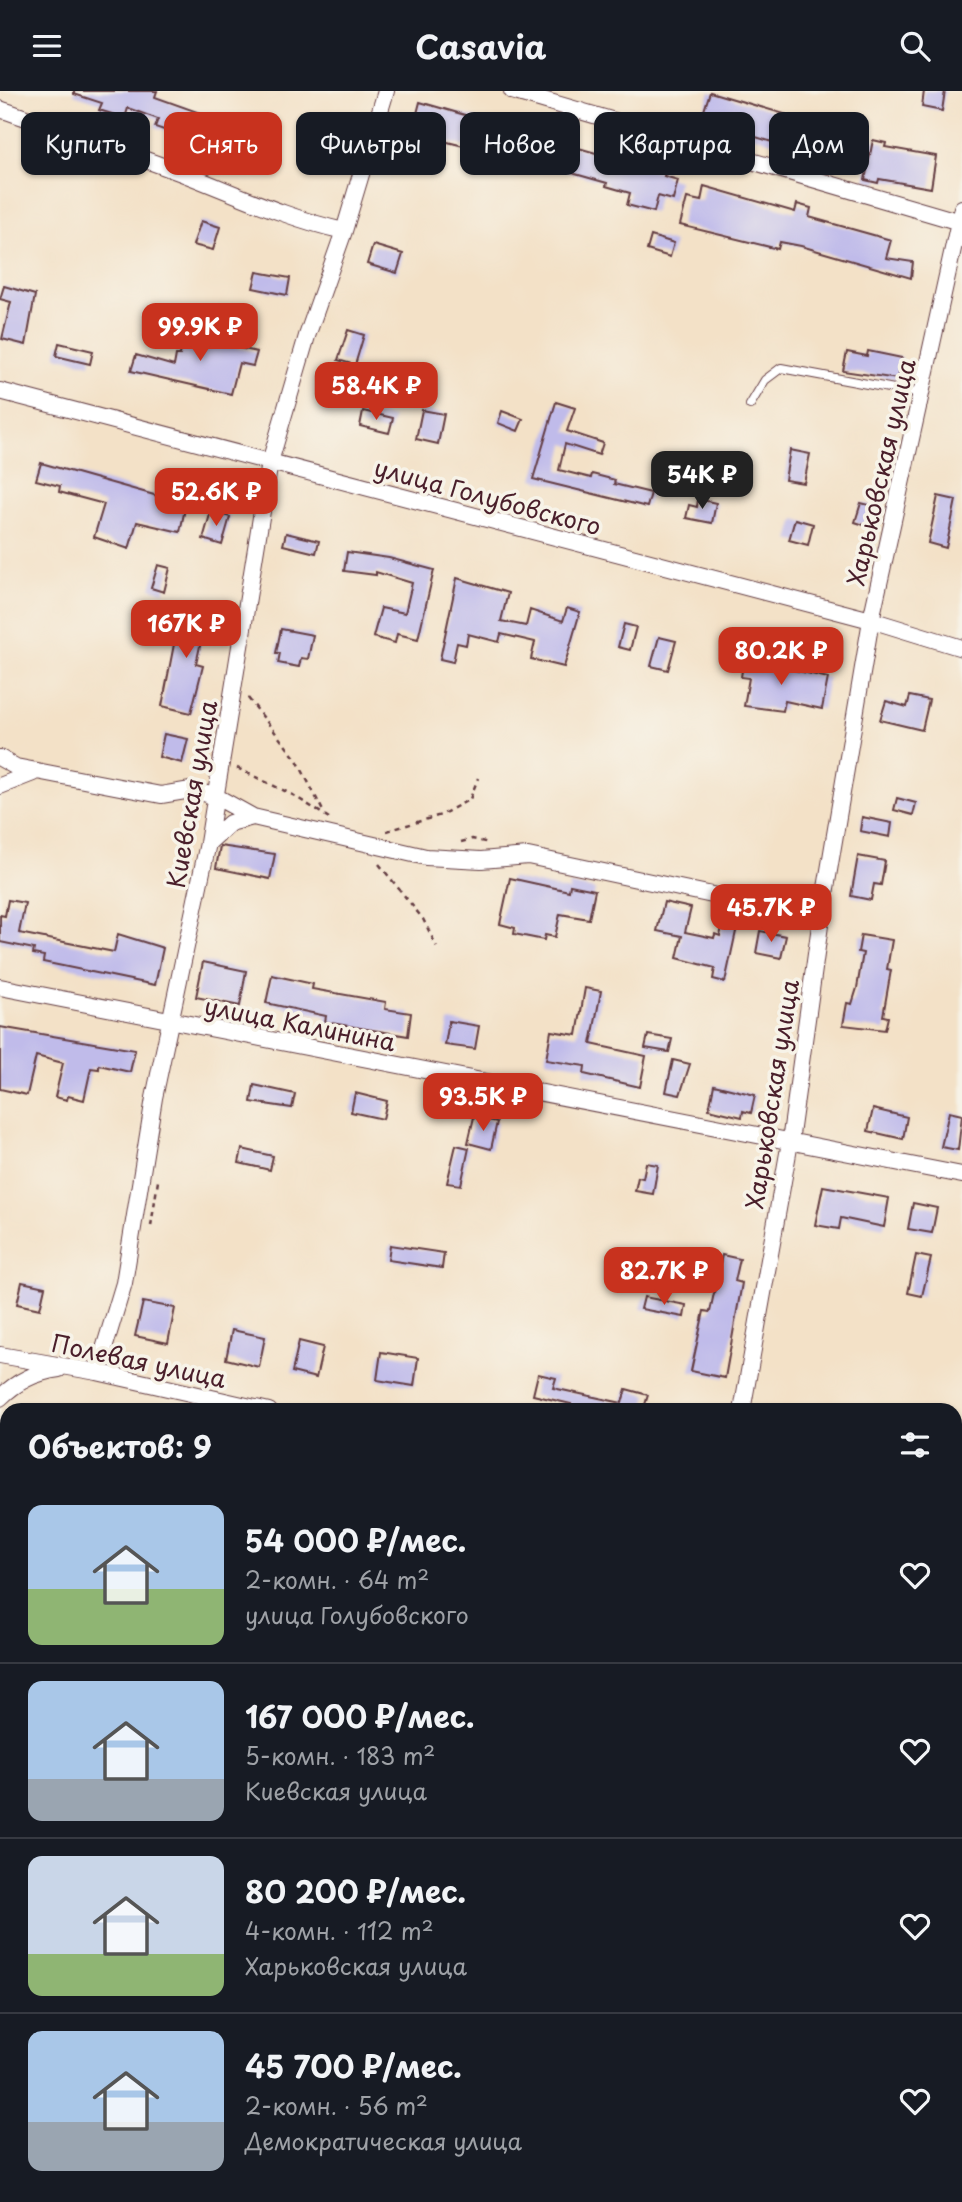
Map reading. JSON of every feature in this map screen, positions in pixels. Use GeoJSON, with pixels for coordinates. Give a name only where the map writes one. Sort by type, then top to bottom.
{"type":"FeatureCollection","features":[{"type":"Feature","properties":{"kind":"street","name":"Киевская улица"},"geometry":{"type":"LineString","coordinates":[[97,1372],[124,1283],[169,1019],[208,843],[270,462],[307,336],[344,231],[386,91]]}},
{"type":"Feature","properties":{"kind":"street"},"geometry":{"type":"LineString","coordinates":[[512,91],[961,215]]}},
{"type":"Feature","properties":{"kind":"street"},"geometry":{"type":"LineString","coordinates":[[0,109],[136,156],[309,224],[344,231]]}},
{"type":"Feature","properties":{"kind":"street","name":"Харьковская улица"},"geometry":{"type":"LineString","coordinates":[[744,1403],[790,1142],[821,918],[871,620],[961,215]]}},
{"type":"Feature","properties":{"kind":"street","name":"улица Голубовского"},"geometry":{"type":"LineString","coordinates":[[0,391],[871,620],[962,648]]}},
{"type":"Feature","properties":{"kind":"street"},"geometry":{"type":"LineString","coordinates":[[0,758],[16,767],[161,795],[191,790],[215,796],[253,817],[426,857],[481,860],[528,856],[821,918]]}},
{"type":"Feature","properties":{"kind":"street"},"geometry":{"type":"LineString","coordinates":[[0,786],[19,776],[39,772]]}},
{"type":"Feature","properties":{"kind":"street"},"geometry":{"type":"LineString","coordinates":[[208,843],[230,824],[253,817]]}},
{"type":"Feature","properties":{"kind":"street","name":"улица Калинина"},"geometry":{"type":"LineString","coordinates":[[0,987],[962,1175]]}},
{"type":"Feature","properties":{"kind":"street","name":"Полевая улица"},"geometry":{"type":"LineString","coordinates":[[0,1355],[97,1372],[234,1403]]}},
{"type":"Feature","properties":{"kind":"street"},"geometry":{"type":"LineString","coordinates":[[0,1398],[21,1381],[42,1371],[68,1367]]}},
{"type":"Feature","properties":{"kind":"lane"},"geometry":{"type":"LineString","coordinates":[[750,405],[765,380],[781,368],[921,394]]}},
{"type":"Feature","properties":{"kind":"path"},"geometry":{"type":"LineString","coordinates":[[234,678],[297,760],[323,811],[334,823]]}},
{"type":"Feature","properties":{"kind":"path"},"geometry":{"type":"LineString","coordinates":[[220,762],[323,811]]}},
{"type":"Feature","properties":{"kind":"path"},"geometry":{"type":"LineString","coordinates":[[437,947],[424,919],[360,843],[382,833],[441,815],[470,799],[478,778]]}},
{"type":"Feature","properties":{"kind":"building"},"geometry":{"type":"Polygon","coordinates":[[[74,91],[157,91],[155,97],[197,112],[164,112],[164,130],[155,127],[158,119],[150,116],[150,112],[128,108],[127,112],[106,112],[99,110],[102,103],[74,94],[74,91]]]}},
{"type":"Feature","properties":{"kind":"building"},"geometry":{"type":"Polygon","coordinates":[[[924,91],[945,91],[942,111],[922,107],[924,91]]]}},
{"type":"Feature","properties":{"kind":"building"},"geometry":{"type":"Polygon","coordinates":[[[710,92],[777,112],[769,112],[769,141],[755,137],[755,112],[704,112],[710,92]]]}},
{"type":"Feature","properties":{"kind":"building"},"geometry":{"type":"Polygon","coordinates":[[[420,102],[460,114],[460,145],[446,142],[446,112],[417,112],[420,102]]]}},
{"type":"Feature","properties":{"kind":"building"},"geometry":{"type":"Polygon","coordinates":[[[873,140],[886,143],[885,147],[936,156],[931,188],[879,179],[878,183],[865,180],[866,175],[869,175],[873,140]]]}},
{"type":"Feature","properties":{"kind":"building"},"geometry":{"type":"Polygon","coordinates":[[[580,148],[594,152],[594,175],[664,175],[678,180],[673,200],[658,196],[654,212],[627,205],[630,193],[606,186],[607,183],[579,175],[580,148]]]}},
{"type":"Feature","properties":{"kind":"building"},"geometry":{"type":"Polygon","coordinates":[[[704,186],[795,212],[797,204],[811,208],[809,217],[891,240],[886,258],[913,262],[911,278],[801,246],[780,242],[778,249],[680,225],[687,198],[701,201],[704,186]]]}},
{"type":"Feature","properties":{"kind":"building"},"geometry":{"type":"Polygon","coordinates":[[[201,221],[220,227],[213,250],[193,245],[201,221]]]}},
{"type":"Feature","properties":{"kind":"building"},"geometry":{"type":"Polygon","coordinates":[[[651,236],[674,243],[670,257],[647,250],[651,236]]]}},
{"type":"Feature","properties":{"kind":"building"},"geometry":{"type":"Polygon","coordinates":[[[373,245],[403,254],[397,273],[367,264],[373,245]]]}},
{"type":"Feature","properties":{"kind":"building"},"geometry":{"type":"Polygon","coordinates":[[[257,272],[290,278],[287,295],[253,288],[257,272]]]}},
{"type":"Feature","properties":{"kind":"building"},"geometry":{"type":"Polygon","coordinates":[[[4,286],[35,295],[26,345],[2,339],[11,302],[0,299],[4,286]]]}},
{"type":"Feature","properties":{"kind":"building"},"geometry":{"type":"Polygon","coordinates":[[[186,324],[212,331],[209,341],[257,352],[253,366],[239,363],[231,394],[131,371],[136,355],[174,366],[176,355],[180,355],[186,324]]]}},
{"type":"Feature","properties":{"kind":"building"},"geometry":{"type":"Polygon","coordinates":[[[348,330],[364,335],[355,365],[338,360],[348,330]]]}},
{"type":"Feature","properties":{"kind":"building"},"geometry":{"type":"Polygon","coordinates":[[[59,343],[93,351],[90,364],[56,356],[59,343]]]}},
{"type":"Feature","properties":{"kind":"building"},"geometry":{"type":"Polygon","coordinates":[[[868,351],[902,358],[897,379],[843,371],[847,352],[867,356],[868,351]]]}},
{"type":"Feature","properties":{"kind":"building"},"geometry":{"type":"Polygon","coordinates":[[[556,402],[575,408],[567,431],[603,443],[599,455],[565,444],[559,470],[591,478],[592,474],[615,480],[614,484],[651,493],[647,507],[533,479],[556,402]]]}},
{"type":"Feature","properties":{"kind":"building"},"geometry":{"type":"Polygon","coordinates":[[[422,410],[444,414],[438,444],[416,439],[422,410]]]}},
{"type":"Feature","properties":{"kind":"building"},"geometry":{"type":"Polygon","coordinates":[[[363,411],[393,418],[389,433],[360,426],[363,411]]]}},
{"type":"Feature","properties":{"kind":"building"},"geometry":{"type":"Polygon","coordinates":[[[502,411],[523,419],[518,431],[498,423],[502,411]]]}},
{"type":"Feature","properties":{"kind":"building"},"geometry":{"type":"Polygon","coordinates":[[[790,450],[810,454],[804,483],[785,480],[790,450]]]}},
{"type":"Feature","properties":{"kind":"building"},"geometry":{"type":"Polygon","coordinates":[[[41,463],[186,504],[180,532],[137,522],[129,549],[94,537],[104,504],[59,492],[60,486],[36,480],[41,463]]]}},
{"type":"Feature","properties":{"kind":"building"},"geometry":{"type":"Polygon","coordinates":[[[938,496],[956,500],[946,548],[928,543],[938,496]]]}},
{"type":"Feature","properties":{"kind":"building"},"geometry":{"type":"Polygon","coordinates":[[[698,499],[716,503],[712,523],[686,518],[689,505],[697,507],[698,499]]]}},
{"type":"Feature","properties":{"kind":"building"},"geometry":{"type":"Polygon","coordinates":[[[861,503],[873,506],[867,526],[855,522],[861,503]]]}},
{"type":"Feature","properties":{"kind":"building"},"geometry":{"type":"Polygon","coordinates":[[[211,511],[230,517],[222,545],[203,539],[211,511]]]}},
{"type":"Feature","properties":{"kind":"building"},"geometry":{"type":"Polygon","coordinates":[[[795,519],[813,524],[808,545],[789,540],[795,519]]]}},
{"type":"Feature","properties":{"kind":"building"},"geometry":{"type":"Polygon","coordinates":[[[286,533],[319,541],[316,553],[283,545],[286,533]]]}},
{"type":"Feature","properties":{"kind":"building"},"geometry":{"type":"Polygon","coordinates":[[[347,552],[389,558],[434,570],[418,639],[397,634],[395,643],[373,637],[381,608],[405,613],[412,583],[376,572],[376,575],[344,571],[347,552]]]}},
{"type":"Feature","properties":{"kind":"building"},"geometry":{"type":"Polygon","coordinates":[[[158,565],[170,568],[164,592],[151,588],[158,565]]]}},
{"type":"Feature","properties":{"kind":"building"},"geometry":{"type":"Polygon","coordinates":[[[457,578],[508,593],[501,621],[526,626],[530,610],[563,621],[567,608],[580,612],[564,667],[531,659],[535,642],[501,634],[499,642],[468,634],[466,645],[457,643],[453,662],[440,659],[457,578]]]}},
{"type":"Feature","properties":{"kind":"building"},"geometry":{"type":"Polygon","coordinates":[[[182,603],[208,610],[196,664],[203,666],[191,713],[162,706],[182,603]]]}},
{"type":"Feature","properties":{"kind":"building"},"geometry":{"type":"Polygon","coordinates":[[[624,624],[636,627],[630,650],[618,647],[624,624]]]}},
{"type":"Feature","properties":{"kind":"building"},"geometry":{"type":"Polygon","coordinates":[[[281,629],[313,635],[308,659],[301,658],[299,667],[278,663],[280,653],[276,653],[281,629]]]}},
{"type":"Feature","properties":{"kind":"building"},"geometry":{"type":"Polygon","coordinates":[[[659,637],[676,641],[668,670],[651,666],[659,637]]]}},
{"type":"Feature","properties":{"kind":"building"},"geometry":{"type":"Polygon","coordinates":[[[744,658],[828,678],[822,709],[785,701],[783,711],[744,706],[749,678],[741,677],[744,658]]]}},
{"type":"Feature","properties":{"kind":"building"},"geometry":{"type":"Polygon","coordinates":[[[910,696],[929,700],[922,730],[880,720],[886,701],[907,707],[910,696]]]}},
{"type":"Feature","properties":{"kind":"building"},"geometry":{"type":"Polygon","coordinates":[[[164,734],[188,739],[182,763],[159,757],[164,734]]]}},
{"type":"Feature","properties":{"kind":"building"},"geometry":{"type":"Polygon","coordinates":[[[897,798],[916,803],[913,815],[894,810],[897,798]]]}},
{"type":"Feature","properties":{"kind":"building"},"geometry":{"type":"Polygon","coordinates":[[[862,817],[892,823],[890,837],[860,831],[862,817]]]}},
{"type":"Feature","properties":{"kind":"building"},"geometry":{"type":"Polygon","coordinates":[[[220,846],[275,854],[270,879],[216,868],[220,846]]]}},
{"type":"Feature","properties":{"kind":"building"},"geometry":{"type":"Polygon","coordinates":[[[858,856],[885,861],[881,885],[874,884],[871,900],[851,896],[858,856]]]}},
{"type":"Feature","properties":{"kind":"building"},"geometry":{"type":"Polygon","coordinates":[[[510,878],[569,891],[570,885],[595,890],[589,919],[560,914],[555,937],[545,935],[544,940],[514,934],[515,928],[500,924],[510,878]]]}},
{"type":"Feature","properties":{"kind":"building"},"geometry":{"type":"Polygon","coordinates":[[[8,900],[25,903],[19,933],[114,952],[118,934],[163,948],[155,985],[43,962],[44,956],[33,954],[34,949],[0,942],[0,915],[5,916],[8,900]]]}},
{"type":"Feature","properties":{"kind":"building"},"geometry":{"type":"Polygon","coordinates":[[[664,902],[691,908],[685,932],[714,938],[715,934],[720,936],[723,923],[737,927],[725,982],[713,979],[715,968],[677,958],[682,936],[657,931],[664,902]]]}},
{"type":"Feature","properties":{"kind":"building"},"geometry":{"type":"Polygon","coordinates":[[[760,931],[786,936],[781,958],[756,953],[760,931]]]}},
{"type":"Feature","properties":{"kind":"building"},"geometry":{"type":"Polygon","coordinates":[[[861,935],[892,940],[887,969],[891,970],[883,1016],[888,1017],[885,1030],[843,1025],[847,1003],[852,1004],[857,988],[863,953],[858,952],[861,935]]]}},
{"type":"Feature","properties":{"kind":"building"},"geometry":{"type":"Polygon","coordinates":[[[203,962],[246,971],[240,1006],[196,997],[203,962]]]}},
{"type":"Feature","properties":{"kind":"building"},"geometry":{"type":"Polygon","coordinates":[[[272,975],[313,984],[312,989],[386,1002],[385,1009],[411,1013],[408,1036],[325,1022],[326,1016],[266,1003],[272,975]]]}},
{"type":"Feature","properties":{"kind":"building"},"geometry":{"type":"Polygon","coordinates":[[[585,988],[601,991],[591,1044],[646,1056],[640,1087],[584,1074],[585,1066],[546,1060],[551,1031],[577,1035],[585,988]]]}},
{"type":"Feature","properties":{"kind":"building"},"geometry":{"type":"Polygon","coordinates":[[[449,1021],[479,1026],[475,1049],[445,1045],[449,1021]]]}},
{"type":"Feature","properties":{"kind":"building"},"geometry":{"type":"Polygon","coordinates":[[[0,1027],[135,1050],[130,1072],[99,1065],[99,1069],[91,1068],[84,1100],[68,1096],[67,1100],[55,1097],[63,1063],[36,1056],[27,1095],[0,1089],[0,1027]]]}},
{"type":"Feature","properties":{"kind":"building"},"geometry":{"type":"Polygon","coordinates":[[[648,1035],[672,1039],[669,1052],[645,1048],[648,1035]]]}},
{"type":"Feature","properties":{"kind":"building"},"geometry":{"type":"Polygon","coordinates":[[[673,1060],[690,1064],[680,1095],[666,1092],[673,1060]]]}},
{"type":"Feature","properties":{"kind":"building"},"geometry":{"type":"Polygon","coordinates":[[[254,1085],[295,1094],[292,1108],[251,1102],[254,1085]]]}},
{"type":"Feature","properties":{"kind":"building"},"geometry":{"type":"Polygon","coordinates":[[[714,1085],[755,1095],[751,1113],[743,1111],[742,1117],[709,1109],[714,1085]]]}},
{"type":"Feature","properties":{"kind":"building"},"geometry":{"type":"Polygon","coordinates":[[[355,1093],[387,1101],[383,1119],[351,1112],[355,1093]]]}},
{"type":"Feature","properties":{"kind":"building"},"geometry":{"type":"Polygon","coordinates":[[[873,1109],[907,1117],[903,1139],[868,1131],[873,1109]]]}},
{"type":"Feature","properties":{"kind":"building"},"geometry":{"type":"Polygon","coordinates":[[[949,1112],[962,1115],[958,1150],[941,1147],[949,1112]]]}},
{"type":"Feature","properties":{"kind":"building"},"geometry":{"type":"Polygon","coordinates":[[[474,1117],[497,1122],[491,1149],[468,1143],[474,1117]]]}},
{"type":"Feature","properties":{"kind":"building"},"geometry":{"type":"Polygon","coordinates":[[[456,1145],[469,1148],[461,1185],[447,1183],[456,1145]]]}},
{"type":"Feature","properties":{"kind":"building"},"geometry":{"type":"Polygon","coordinates":[[[242,1149],[273,1156],[270,1170],[239,1163],[242,1149]]]}},
{"type":"Feature","properties":{"kind":"building"},"geometry":{"type":"Polygon","coordinates":[[[646,1163],[658,1165],[653,1194],[635,1191],[638,1177],[643,1178],[646,1163]]]}},
{"type":"Feature","properties":{"kind":"building"},"geometry":{"type":"Polygon","coordinates":[[[823,1186],[889,1198],[884,1227],[841,1218],[839,1229],[815,1225],[823,1186]]]}},
{"type":"Feature","properties":{"kind":"building"},"geometry":{"type":"Polygon","coordinates":[[[913,1203],[937,1208],[932,1233],[908,1229],[913,1203]]]}},
{"type":"Feature","properties":{"kind":"building"},"geometry":{"type":"Polygon","coordinates":[[[390,1245],[444,1253],[442,1268],[388,1260],[390,1245]]]}},
{"type":"Feature","properties":{"kind":"building"},"geometry":{"type":"Polygon","coordinates":[[[722,1255],[740,1259],[735,1281],[742,1283],[725,1378],[691,1371],[704,1311],[710,1312],[722,1255]]]}},
{"type":"Feature","properties":{"kind":"building"},"geometry":{"type":"Polygon","coordinates":[[[916,1255],[931,1258],[922,1296],[908,1293],[916,1255]]]}},
{"type":"Feature","properties":{"kind":"building"},"geometry":{"type":"Polygon","coordinates":[[[22,1282],[45,1287],[40,1309],[17,1304],[22,1282]]]}},
{"type":"Feature","properties":{"kind":"building"},"geometry":{"type":"Polygon","coordinates":[[[644,1297],[686,1305],[684,1317],[641,1309],[644,1297]]]}},
{"type":"Feature","properties":{"kind":"building"},"geometry":{"type":"Polygon","coordinates":[[[143,1302],[175,1308],[168,1343],[135,1336],[143,1302]]]}},
{"type":"Feature","properties":{"kind":"building"},"geometry":{"type":"Polygon","coordinates":[[[232,1330],[265,1337],[259,1367],[226,1359],[232,1330]]]}},
{"type":"Feature","properties":{"kind":"building"},"geometry":{"type":"Polygon","coordinates":[[[299,1341],[323,1347],[316,1378],[292,1372],[299,1341]]]}},
{"type":"Feature","properties":{"kind":"building"},"geometry":{"type":"Polygon","coordinates":[[[381,1352],[418,1358],[414,1386],[377,1380],[381,1352]]]}},
{"type":"Feature","properties":{"kind":"building"},"geometry":{"type":"Polygon","coordinates":[[[538,1374],[556,1378],[553,1388],[622,1403],[567,1403],[533,1395],[538,1374]]]}},
{"type":"Feature","properties":{"kind":"building"},"geometry":{"type":"Polygon","coordinates":[[[626,1389],[648,1395],[646,1403],[622,1403],[626,1389]]]}}]}
